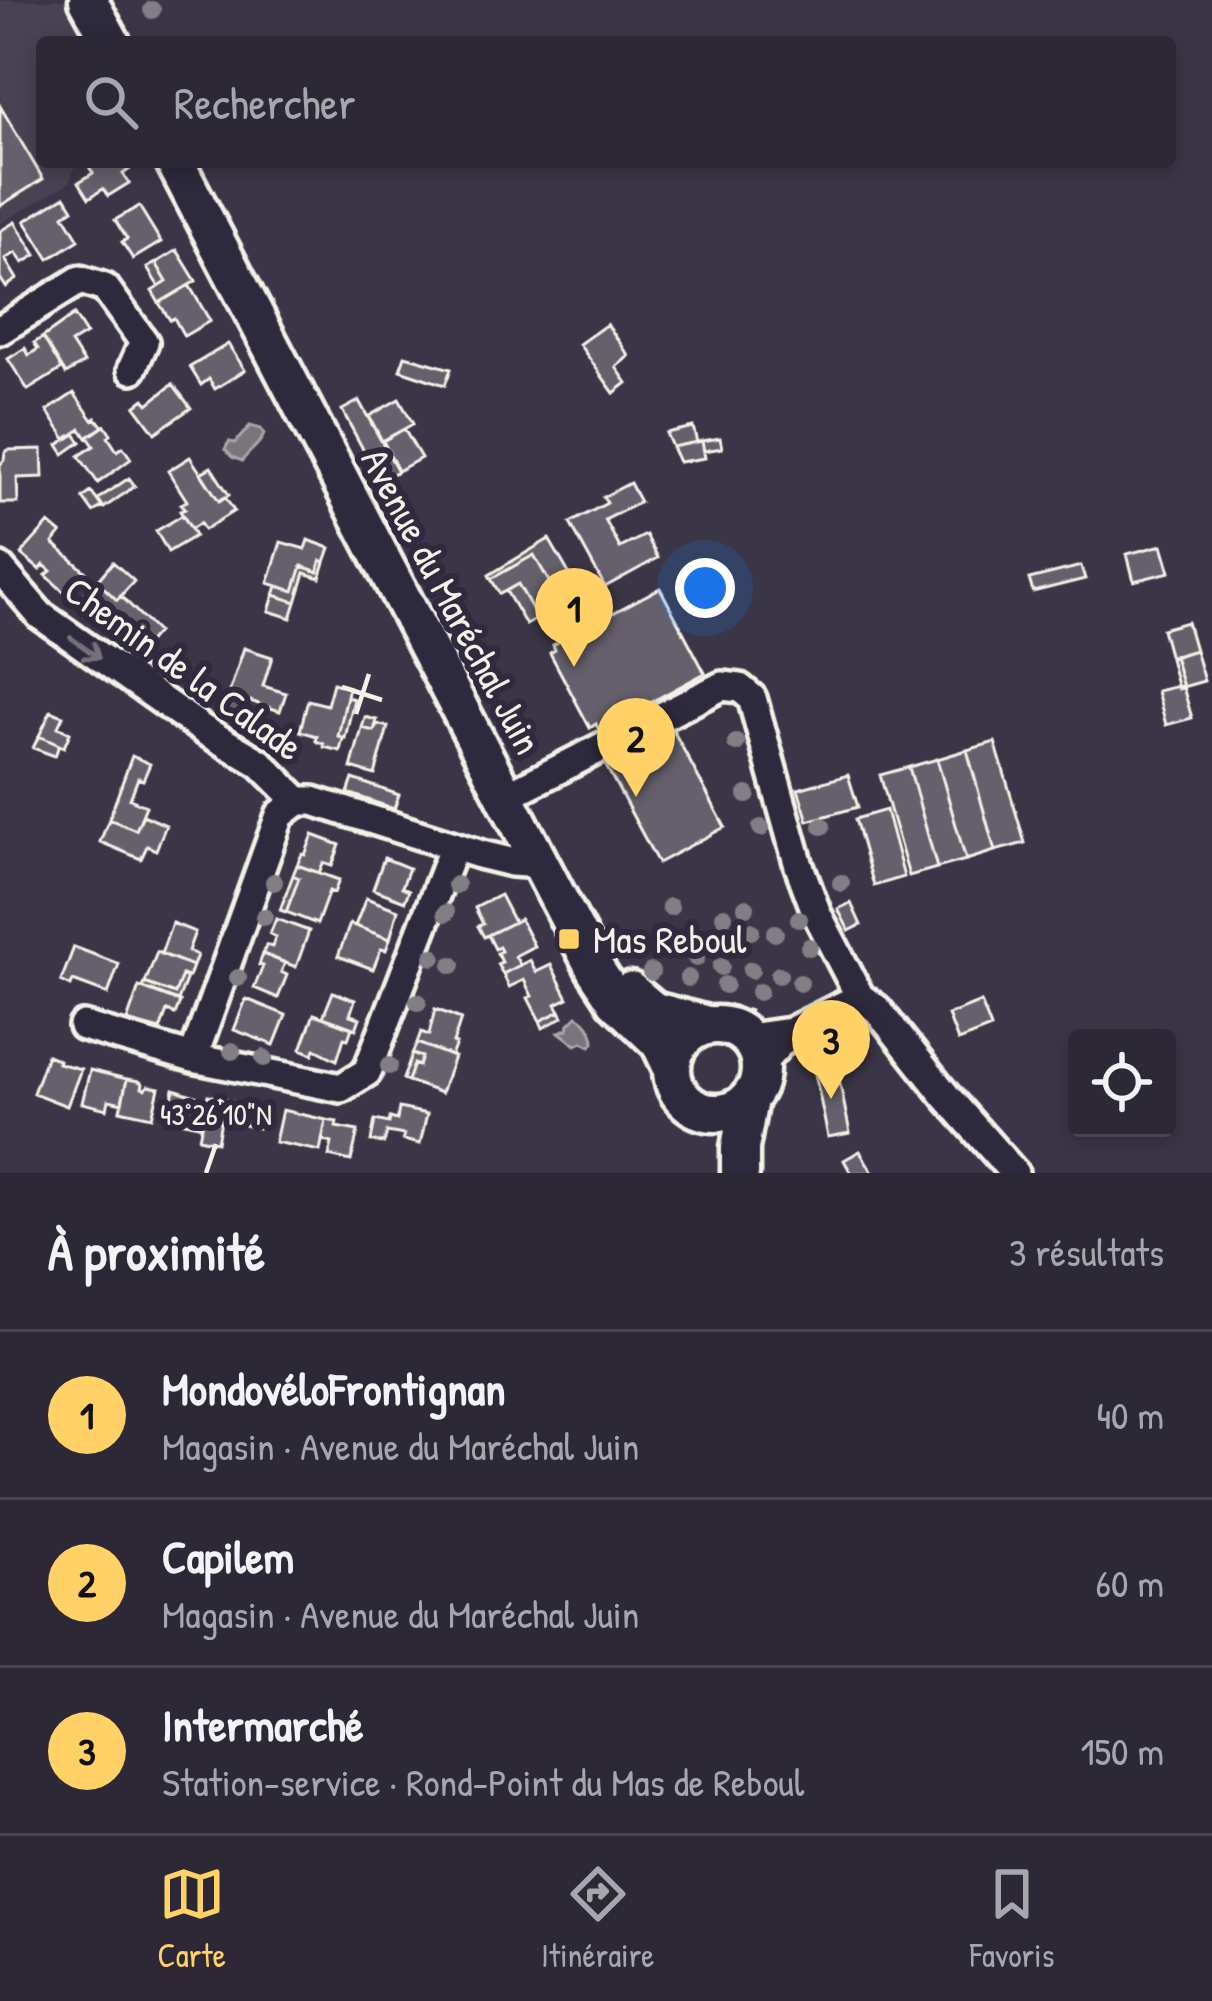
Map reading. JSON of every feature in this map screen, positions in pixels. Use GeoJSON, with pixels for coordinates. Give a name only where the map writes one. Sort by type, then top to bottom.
{"type":"FeatureCollection","features":[{"type":"Feature","properties":{"kind":"main road"},"geometry":{"type":"LineString","coordinates":[[88,0],[108,36]]}},
{"type":"Feature","properties":{"kind":"main road"},"geometry":{"type":"LineString","coordinates":[[102,0],[121,36]]}},
{"type":"Feature","properties":{"kind":"main road","name":"Avenue du Maréchal Juin"},"geometry":{"type":"LineString","coordinates":[[178,168],[595,969],[616,1001],[660,1043],[671,1066]]}},
{"type":"Feature","properties":{"kind":"main road","name":"Avenue du Maréchal Juin"},"geometry":{"type":"LineString","coordinates":[[191,168],[618,978],[654,1011],[714,1014]]}},
{"type":"Feature","properties":{"kind":"main road"},"geometry":{"type":"LineString","coordinates":[[740,1173],[752,1067],[736,1029],[722,1025],[714,1014],[682,1040],[671,1066],[672,1080],[687,1104],[712,1114],[726,1113],[752,1067]]}},
{"type":"Feature","properties":{"kind":"main road"},"geometry":{"type":"LineString","coordinates":[[700,1111],[714,1132],[720,1173]]}},
{"type":"Feature","properties":{"kind":"street"},"geometry":{"type":"LineString","coordinates":[[0,330],[80,280],[105,288],[144,342],[133,370]]}},
{"type":"Feature","properties":{"kind":"street","name":"Chemin de la Calade"},"geometry":{"type":"LineString","coordinates":[[0,568],[40,615],[205,731],[260,763],[298,801],[313,801],[511,862],[542,864]]}},
{"type":"Feature","properties":{"kind":"street"},"geometry":{"type":"LineString","coordinates":[[518,790],[722,686],[740,688],[752,698],[817,914],[860,997],[878,1009],[1014,1173]]}},
{"type":"Feature","properties":{"kind":"street"},"geometry":{"type":"LineString","coordinates":[[194,1058],[280,815],[298,801]]}},
{"type":"Feature","properties":{"kind":"street"},"geometry":{"type":"LineString","coordinates":[[83,1026],[194,1058],[341,1088],[367,1072],[454,846]]}},
{"type":"Feature","properties":{"kind":"street"},"geometry":{"type":"LineString","coordinates":[[752,1067],[790,1032],[860,997]]}},
{"type":"Feature","properties":{"kind":"path"},"geometry":{"type":"LineString","coordinates":[[714,1014],[781,1012],[790,1032]]}},
{"type":"Feature","properties":{"kind":"shaded area"},"geometry":{"type":"Polygon","coordinates":[[[0,0],[99,0],[118,36],[36,36],[36,168],[74,168],[70,182],[0,224],[0,0]]]}},
{"type":"Feature","properties":{"kind":"shaded area"},"geometry":{"type":"Polygon","coordinates":[[[250,426],[264,434],[242,461],[225,449],[250,426]]]}},
{"type":"Feature","properties":{"kind":"shaded area"},"geometry":{"type":"Polygon","coordinates":[[[577,1016],[591,1031],[594,1043],[590,1046],[576,1045],[559,1032],[568,1029],[577,1016]]]}},
{"type":"Feature","properties":{"kind":"building"},"geometry":{"type":"Polygon","coordinates":[[[0,106],[43,179],[0,206],[0,106]]]}},
{"type":"Feature","properties":{"kind":"building"},"geometry":{"type":"Polygon","coordinates":[[[90,168],[129,168],[123,174],[129,183],[108,196],[103,189],[89,198],[79,182],[93,173],[90,168]]]}},
{"type":"Feature","properties":{"kind":"building"},"geometry":{"type":"Polygon","coordinates":[[[65,196],[73,209],[64,215],[79,240],[49,259],[25,221],[65,196]]]}},
{"type":"Feature","properties":{"kind":"building"},"geometry":{"type":"Polygon","coordinates":[[[139,206],[161,242],[133,259],[115,220],[139,206]]]}},
{"type":"Feature","properties":{"kind":"building"},"geometry":{"type":"Polygon","coordinates":[[[15,222],[36,255],[23,263],[16,253],[5,259],[17,279],[6,287],[0,278],[0,231],[15,222]]]}},
{"type":"Feature","properties":{"kind":"building"},"geometry":{"type":"Polygon","coordinates":[[[177,250],[196,281],[159,303],[152,291],[167,282],[156,263],[177,250]]]}},
{"type":"Feature","properties":{"kind":"building"},"geometry":{"type":"Polygon","coordinates":[[[156,263],[167,282],[159,287],[147,268],[156,263]]]}},
{"type":"Feature","properties":{"kind":"building"},"geometry":{"type":"Polygon","coordinates":[[[189,285],[210,321],[184,336],[159,303],[189,285]]]}},
{"type":"Feature","properties":{"kind":"building"},"geometry":{"type":"Polygon","coordinates":[[[74,315],[86,334],[71,343],[84,363],[66,374],[43,337],[74,315]]]}},
{"type":"Feature","properties":{"kind":"building"},"geometry":{"type":"Polygon","coordinates":[[[607,324],[629,356],[616,367],[627,383],[614,393],[579,344],[607,324]]]}},
{"type":"Feature","properties":{"kind":"building"},"geometry":{"type":"Polygon","coordinates":[[[43,337],[62,369],[28,390],[8,359],[25,348],[29,355],[43,337]]]}},
{"type":"Feature","properties":{"kind":"building"},"geometry":{"type":"Polygon","coordinates":[[[228,344],[245,370],[215,389],[209,379],[201,385],[190,367],[228,344]]]}},
{"type":"Feature","properties":{"kind":"building"},"geometry":{"type":"Polygon","coordinates":[[[405,356],[451,369],[445,385],[400,370],[405,356]]]}},
{"type":"Feature","properties":{"kind":"building"},"geometry":{"type":"Polygon","coordinates":[[[173,384],[191,408],[155,433],[135,406],[144,399],[148,404],[173,384]]]}},
{"type":"Feature","properties":{"kind":"building"},"geometry":{"type":"Polygon","coordinates":[[[74,393],[103,427],[87,438],[81,429],[66,439],[47,411],[74,393]]]}},
{"type":"Feature","properties":{"kind":"building"},"geometry":{"type":"Polygon","coordinates":[[[399,399],[413,424],[382,441],[369,416],[399,399]]]}},
{"type":"Feature","properties":{"kind":"building"},"geometry":{"type":"Polygon","coordinates":[[[359,401],[398,471],[380,481],[342,410],[359,401]]]}},
{"type":"Feature","properties":{"kind":"building"},"geometry":{"type":"Polygon","coordinates":[[[105,425],[117,451],[123,447],[131,459],[98,483],[79,456],[94,446],[88,437],[105,425]]]}},
{"type":"Feature","properties":{"kind":"building"},"geometry":{"type":"Polygon","coordinates":[[[693,427],[697,442],[672,447],[666,433],[693,427]]]}},
{"type":"Feature","properties":{"kind":"building"},"geometry":{"type":"Polygon","coordinates":[[[404,429],[421,458],[398,471],[383,441],[404,429]]]}},
{"type":"Feature","properties":{"kind":"building"},"geometry":{"type":"Polygon","coordinates":[[[75,434],[81,442],[64,454],[58,445],[75,434]]]}},
{"type":"Feature","properties":{"kind":"building"},"geometry":{"type":"Polygon","coordinates":[[[720,438],[722,448],[704,451],[702,441],[720,438]]]}},
{"type":"Feature","properties":{"kind":"building"},"geometry":{"type":"Polygon","coordinates":[[[702,441],[705,458],[679,462],[672,447],[702,441]]]}},
{"type":"Feature","properties":{"kind":"building"},"geometry":{"type":"Polygon","coordinates":[[[42,449],[43,477],[17,478],[18,503],[0,503],[0,465],[5,453],[42,449]]]}},
{"type":"Feature","properties":{"kind":"building"},"geometry":{"type":"Polygon","coordinates":[[[190,457],[219,501],[225,497],[234,511],[204,530],[200,523],[191,529],[180,511],[187,501],[168,471],[190,457]]]}},
{"type":"Feature","properties":{"kind":"building"},"geometry":{"type":"Polygon","coordinates":[[[211,467],[229,495],[219,501],[201,473],[211,467]]]}},
{"type":"Feature","properties":{"kind":"building"},"geometry":{"type":"Polygon","coordinates":[[[129,478],[135,486],[104,508],[98,499],[129,478]]]}},
{"type":"Feature","properties":{"kind":"building"},"geometry":{"type":"Polygon","coordinates":[[[630,483],[640,502],[605,520],[620,548],[646,535],[658,558],[605,587],[570,523],[607,503],[603,497],[630,483]]]}},
{"type":"Feature","properties":{"kind":"building"},"geometry":{"type":"Polygon","coordinates":[[[91,492],[102,507],[93,512],[83,498],[91,492]]]}},
{"type":"Feature","properties":{"kind":"building"},"geometry":{"type":"Polygon","coordinates":[[[183,515],[195,536],[168,552],[156,531],[183,515]]]}},
{"type":"Feature","properties":{"kind":"building"},"geometry":{"type":"Polygon","coordinates":[[[49,523],[61,533],[53,543],[86,572],[66,594],[46,575],[51,571],[44,565],[40,570],[21,554],[49,523]]]}},
{"type":"Feature","properties":{"kind":"building"},"geometry":{"type":"Polygon","coordinates":[[[549,539],[581,594],[526,625],[506,591],[518,584],[535,614],[560,601],[534,555],[491,579],[489,575],[549,539]]]}},
{"type":"Feature","properties":{"kind":"building"},"geometry":{"type":"Polygon","coordinates":[[[308,540],[330,548],[318,572],[302,566],[294,591],[268,583],[281,542],[305,549],[308,540]]]}},
{"type":"Feature","properties":{"kind":"building"},"geometry":{"type":"Polygon","coordinates":[[[1162,545],[1170,572],[1134,581],[1127,554],[1162,545]]]}},
{"type":"Feature","properties":{"kind":"building"},"geometry":{"type":"Polygon","coordinates":[[[534,555],[560,601],[535,614],[518,584],[500,594],[491,579],[534,555]]]}},
{"type":"Feature","properties":{"kind":"building"},"geometry":{"type":"Polygon","coordinates":[[[321,560],[325,562],[320,578],[305,573],[296,602],[274,595],[277,586],[294,591],[302,566],[318,572],[321,560]]]}},
{"type":"Feature","properties":{"kind":"building"},"geometry":{"type":"Polygon","coordinates":[[[113,562],[134,581],[117,600],[97,581],[113,562]]]}},
{"type":"Feature","properties":{"kind":"building"},"geometry":{"type":"Polygon","coordinates":[[[1081,566],[1085,579],[1033,592],[1029,579],[1081,566]]]}},
{"type":"Feature","properties":{"kind":"building"},"geometry":{"type":"Polygon","coordinates":[[[97,581],[117,600],[121,596],[157,632],[138,654],[119,636],[123,631],[84,595],[97,581]]]}},
{"type":"Feature","properties":{"kind":"building"},"geometry":{"type":"Polygon","coordinates":[[[660,588],[705,673],[599,730],[596,724],[590,728],[550,653],[555,650],[553,645],[660,588]]]}},
{"type":"Feature","properties":{"kind":"building"},"geometry":{"type":"Polygon","coordinates":[[[274,595],[296,602],[291,618],[269,611],[274,595]]]}},
{"type":"Feature","properties":{"kind":"building"},"geometry":{"type":"Polygon","coordinates":[[[1187,622],[1195,650],[1170,658],[1162,629],[1187,622]]]}},
{"type":"Feature","properties":{"kind":"building"},"geometry":{"type":"Polygon","coordinates":[[[244,648],[272,657],[263,686],[286,693],[280,711],[247,700],[241,717],[223,711],[244,648]]]}},
{"type":"Feature","properties":{"kind":"building"},"geometry":{"type":"Polygon","coordinates":[[[1195,650],[1204,681],[1183,687],[1174,656],[1195,650]]]}},
{"type":"Feature","properties":{"kind":"building"},"geometry":{"type":"Polygon","coordinates":[[[1174,656],[1183,687],[1178,689],[1170,658],[1174,656]]]}},
{"type":"Feature","properties":{"kind":"building"},"geometry":{"type":"Polygon","coordinates":[[[333,683],[349,687],[338,736],[343,738],[340,751],[300,731],[308,700],[327,705],[333,683]]]}},
{"type":"Feature","properties":{"kind":"building"},"geometry":{"type":"Polygon","coordinates":[[[1183,687],[1192,718],[1166,725],[1157,691],[1183,687]]]}},
{"type":"Feature","properties":{"kind":"building"},"geometry":{"type":"Polygon","coordinates":[[[347,697],[354,699],[345,738],[338,736],[347,697]]]}},
{"type":"Feature","properties":{"kind":"building"},"geometry":{"type":"Polygon","coordinates":[[[51,711],[63,716],[58,727],[70,733],[64,747],[39,736],[51,711]]]}},
{"type":"Feature","properties":{"kind":"building"},"geometry":{"type":"Polygon","coordinates":[[[365,717],[377,720],[374,731],[362,728],[365,717]]]}},
{"type":"Feature","properties":{"kind":"building"},"geometry":{"type":"Polygon","coordinates":[[[377,724],[388,727],[375,775],[351,768],[362,728],[374,731],[377,724]]]}},
{"type":"Feature","properties":{"kind":"building"},"geometry":{"type":"Polygon","coordinates":[[[673,730],[725,827],[658,863],[606,766],[673,730]]]}},
{"type":"Feature","properties":{"kind":"building"},"geometry":{"type":"Polygon","coordinates":[[[39,736],[59,745],[55,756],[33,748],[39,736]]]}},
{"type":"Feature","properties":{"kind":"building"},"geometry":{"type":"Polygon","coordinates":[[[995,742],[1025,843],[995,851],[967,750],[995,742]]]}},
{"type":"Feature","properties":{"kind":"building"},"geometry":{"type":"Polygon","coordinates":[[[967,750],[995,851],[966,860],[937,759],[967,750]]]}},
{"type":"Feature","properties":{"kind":"building"},"geometry":{"type":"Polygon","coordinates":[[[132,756],[150,764],[130,799],[146,806],[136,830],[109,819],[132,756]]]}},
{"type":"Feature","properties":{"kind":"building"},"geometry":{"type":"Polygon","coordinates":[[[937,759],[966,860],[937,868],[909,767],[937,759]]]}},
{"type":"Feature","properties":{"kind":"building"},"geometry":{"type":"Polygon","coordinates":[[[909,767],[937,868],[909,876],[880,775],[909,767]]]}},
{"type":"Feature","properties":{"kind":"building"},"geometry":{"type":"Polygon","coordinates":[[[848,775],[858,807],[808,821],[798,789],[848,775]]]}},
{"type":"Feature","properties":{"kind":"building"},"geometry":{"type":"Polygon","coordinates":[[[353,779],[399,795],[394,809],[348,793],[353,779]]]}},
{"type":"Feature","properties":{"kind":"building"},"geometry":{"type":"Polygon","coordinates":[[[886,810],[904,877],[874,886],[855,819],[886,810]]]}},
{"type":"Feature","properties":{"kind":"building"},"geometry":{"type":"Polygon","coordinates":[[[143,815],[166,825],[156,850],[147,846],[141,859],[100,842],[109,819],[136,830],[143,815]]]}},
{"type":"Feature","properties":{"kind":"building"},"geometry":{"type":"Polygon","coordinates":[[[313,835],[340,845],[332,866],[323,863],[319,873],[297,865],[313,835]]]}},
{"type":"Feature","properties":{"kind":"building"},"geometry":{"type":"Polygon","coordinates":[[[384,858],[409,868],[402,887],[409,890],[405,901],[373,889],[384,858]]]}},
{"type":"Feature","properties":{"kind":"building"},"geometry":{"type":"Polygon","coordinates":[[[297,865],[339,880],[334,893],[329,891],[317,924],[286,912],[299,878],[293,875],[297,865]]]}},
{"type":"Feature","properties":{"kind":"building"},"geometry":{"type":"Polygon","coordinates":[[[293,875],[299,878],[286,912],[280,910],[293,875]]]}},
{"type":"Feature","properties":{"kind":"building"},"geometry":{"type":"Polygon","coordinates":[[[500,895],[514,922],[484,937],[475,908],[500,895]]]}},
{"type":"Feature","properties":{"kind":"building"},"geometry":{"type":"Polygon","coordinates":[[[366,898],[398,910],[390,939],[355,926],[366,898]]]}},
{"type":"Feature","properties":{"kind":"building"},"geometry":{"type":"Polygon","coordinates":[[[851,903],[861,925],[849,931],[838,909],[851,903]]]}},
{"type":"Feature","properties":{"kind":"building"},"geometry":{"type":"Polygon","coordinates":[[[276,919],[309,931],[296,967],[263,954],[276,937],[270,934],[276,919]]]}},
{"type":"Feature","properties":{"kind":"building"},"geometry":{"type":"Polygon","coordinates":[[[520,919],[534,946],[515,956],[520,965],[503,974],[497,964],[502,962],[497,953],[501,951],[488,935],[520,919]]]}},
{"type":"Feature","properties":{"kind":"building"},"geometry":{"type":"Polygon","coordinates":[[[172,923],[195,932],[188,951],[197,955],[193,966],[161,954],[172,923]]]}},
{"type":"Feature","properties":{"kind":"building"},"geometry":{"type":"Polygon","coordinates":[[[350,924],[390,939],[373,969],[338,956],[350,924]]]}},
{"type":"Feature","properties":{"kind":"building"},"geometry":{"type":"Polygon","coordinates":[[[74,947],[119,964],[108,994],[61,981],[74,947]]]}},
{"type":"Feature","properties":{"kind":"building"},"geometry":{"type":"Polygon","coordinates":[[[157,952],[193,966],[189,977],[182,975],[175,994],[145,983],[157,952]]]}},
{"type":"Feature","properties":{"kind":"building"},"geometry":{"type":"Polygon","coordinates":[[[263,954],[285,963],[281,972],[287,975],[278,998],[254,988],[263,954]]]}},
{"type":"Feature","properties":{"kind":"building"},"geometry":{"type":"Polygon","coordinates":[[[530,960],[536,972],[551,965],[568,998],[556,1004],[560,1011],[540,1021],[524,980],[509,987],[503,974],[530,960]]]}},
{"type":"Feature","properties":{"kind":"building"},"geometry":{"type":"Polygon","coordinates":[[[182,975],[187,977],[178,1001],[143,988],[145,983],[175,994],[182,975]]]}},
{"type":"Feature","properties":{"kind":"building"},"geometry":{"type":"Polygon","coordinates":[[[139,987],[180,1002],[175,1014],[167,1011],[160,1030],[127,1021],[139,987]]]}},
{"type":"Feature","properties":{"kind":"building"},"geometry":{"type":"Polygon","coordinates":[[[333,992],[355,1000],[350,1015],[360,1018],[356,1029],[323,1017],[333,992]]]}},
{"type":"Feature","properties":{"kind":"building"},"geometry":{"type":"Polygon","coordinates":[[[246,999],[286,1015],[274,1045],[234,1030],[246,999]]]}},
{"type":"Feature","properties":{"kind":"building"},"geometry":{"type":"Polygon","coordinates":[[[981,1002],[991,1028],[958,1041],[948,1015],[981,1002]]]}},
{"type":"Feature","properties":{"kind":"building"},"geometry":{"type":"Polygon","coordinates":[[[435,1009],[461,1019],[451,1056],[417,1043],[421,1032],[429,1035],[435,1009]]]}},
{"type":"Feature","properties":{"kind":"building"},"geometry":{"type":"Polygon","coordinates":[[[560,1011],[563,1017],[543,1028],[540,1021],[560,1011]]]}},
{"type":"Feature","properties":{"kind":"building"},"geometry":{"type":"Polygon","coordinates":[[[314,1014],[352,1028],[337,1060],[315,1049],[313,1054],[301,1049],[314,1014]]]}},
{"type":"Feature","properties":{"kind":"building"},"geometry":{"type":"Polygon","coordinates":[[[417,1043],[454,1057],[441,1093],[408,1081],[422,1057],[412,1054],[417,1043]]]}},
{"type":"Feature","properties":{"kind":"building"},"geometry":{"type":"Polygon","coordinates":[[[412,1054],[422,1057],[408,1081],[403,1079],[412,1054]]]}},
{"type":"Feature","properties":{"kind":"building"},"geometry":{"type":"Polygon","coordinates":[[[47,1055],[81,1069],[67,1106],[33,1093],[47,1055]]]}},
{"type":"Feature","properties":{"kind":"building"},"geometry":{"type":"Polygon","coordinates":[[[837,1069],[850,1133],[828,1137],[815,1074],[837,1069]]]}},
{"type":"Feature","properties":{"kind":"building"},"geometry":{"type":"Polygon","coordinates":[[[90,1070],[127,1079],[122,1103],[109,1100],[107,1109],[82,1103],[90,1070]]]}},
{"type":"Feature","properties":{"kind":"building"},"geometry":{"type":"Polygon","coordinates":[[[127,1079],[139,1081],[142,1088],[159,1088],[152,1117],[120,1110],[127,1079]]]}},
{"type":"Feature","properties":{"kind":"building"},"geometry":{"type":"Polygon","coordinates":[[[174,1089],[207,1100],[202,1126],[168,1118],[174,1089]]]}},
{"type":"Feature","properties":{"kind":"building"},"geometry":{"type":"Polygon","coordinates":[[[208,1095],[265,1110],[258,1128],[221,1120],[217,1142],[199,1138],[208,1095]]]}},
{"type":"Feature","properties":{"kind":"building"},"geometry":{"type":"Polygon","coordinates":[[[399,1108],[427,1114],[420,1144],[387,1132],[384,1143],[371,1141],[375,1120],[397,1120],[399,1108]]]}},
{"type":"Feature","properties":{"kind":"building"},"geometry":{"type":"Polygon","coordinates":[[[282,1110],[326,1120],[320,1151],[275,1142],[282,1110]]]}},
{"type":"Feature","properties":{"kind":"building"},"geometry":{"type":"Polygon","coordinates":[[[326,1120],[358,1131],[351,1161],[329,1156],[332,1143],[322,1140],[326,1120]]]}},
{"type":"Feature","properties":{"kind":"building"},"geometry":{"type":"Polygon","coordinates":[[[860,1151],[873,1173],[851,1173],[844,1160],[860,1151]]]}},
{"type":"Feature","properties":{"kind":"place","name":"MondovéloFrontignan"},"geometry":{"type":"Point","coordinates":[574,667]}},
{"type":"Feature","properties":{"kind":"place","name":"Capilem"},"geometry":{"type":"Point","coordinates":[636,797]}},
{"type":"Feature","properties":{"kind":"place","name":"Mas Reboul"},"geometry":{"type":"Point","coordinates":[569,939]}},
{"type":"Feature","properties":{"kind":"place","name":"Intermarché"},"geometry":{"type":"Point","coordinates":[831,1099]}}]}
